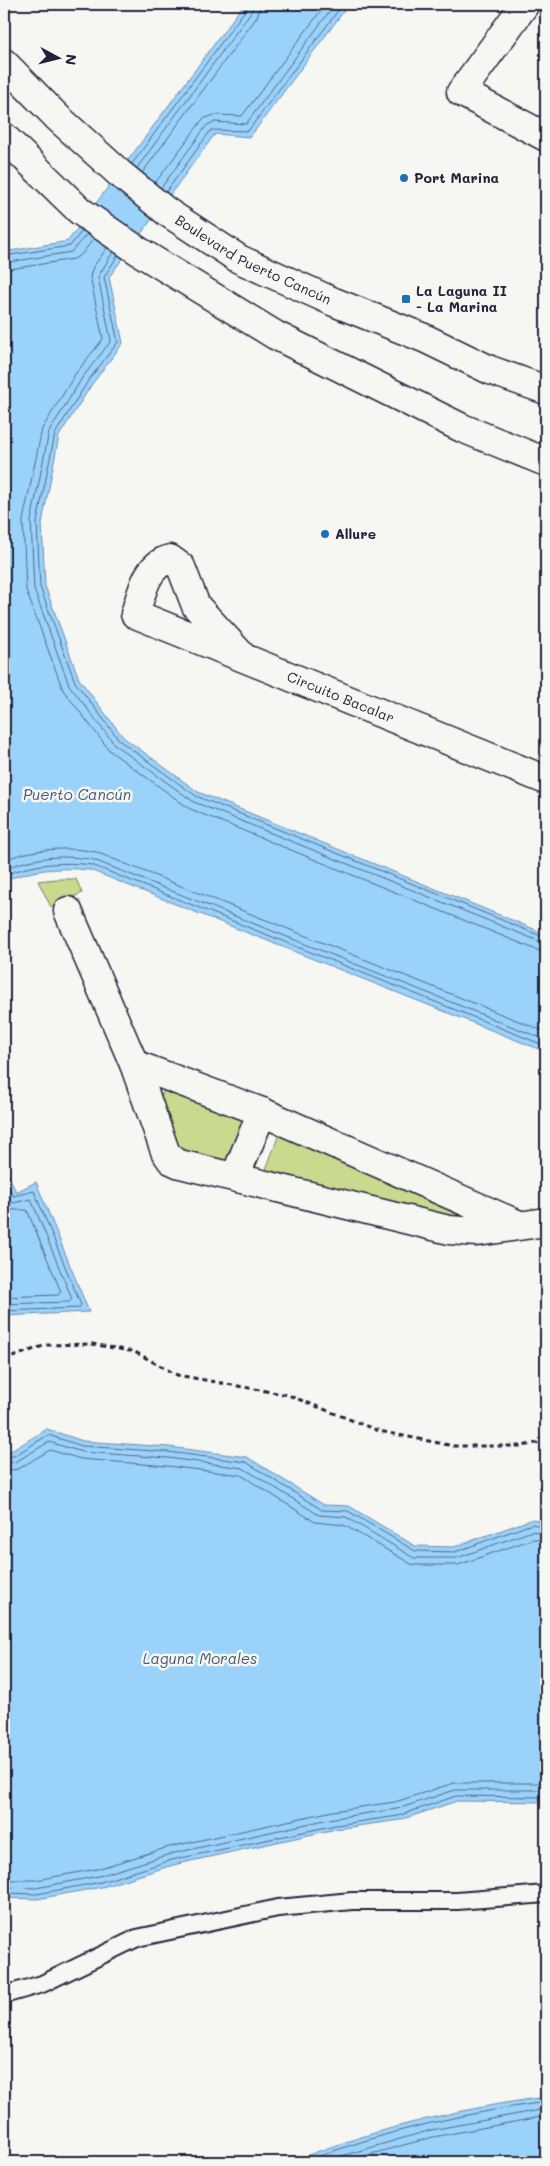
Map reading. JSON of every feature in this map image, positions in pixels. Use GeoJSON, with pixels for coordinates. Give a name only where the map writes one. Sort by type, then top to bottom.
{"type":"FeatureCollection","features":[{"type":"Feature","properties":{"kind":"street"},"geometry":{"type":"LineString","coordinates":[[525,4],[461,92],[546,137]]}},
{"type":"Feature","properties":{"kind":"street","name":"Boulevard Puerto Cancún"},"geometry":{"type":"LineString","coordinates":[[4,63],[57,117],[119,174],[167,212],[239,259],[334,302],[424,338],[490,370],[546,390]]}},
{"type":"Feature","properties":{"kind":"street"},"geometry":{"type":"LineString","coordinates":[[4,137],[80,212],[140,252],[275,335],[462,428],[546,462]]}},
{"type":"Feature","properties":{"kind":"street","name":"Circuito Bacalar"},"geometry":{"type":"LineString","coordinates":[[243,657],[196,606],[181,567],[170,559],[159,562],[150,572],[135,614],[546,780]]}},
{"type":"Feature","properties":{"kind":"street"},"geometry":{"type":"LineString","coordinates":[[68,911],[134,1064],[164,1151],[171,1160],[180,1164],[449,1230],[477,1232],[517,1224],[546,1222]]}},
{"type":"Feature","properties":{"kind":"street"},"geometry":{"type":"LineString","coordinates":[[134,1064],[262,1112],[517,1224]]}},
{"type":"Feature","properties":{"kind":"street"},"geometry":{"type":"LineString","coordinates":[[235,1177],[262,1112]]}},
{"type":"Feature","properties":{"kind":"lane"},"geometry":{"type":"LineString","coordinates":[[4,1995],[42,1984],[137,1938],[278,1908],[352,1901],[457,1901],[546,1894]]}},
{"type":"Feature","properties":{"kind":"path"},"geometry":{"type":"LineString","coordinates":[[4,1360],[46,1346],[92,1344],[135,1352],[177,1375],[288,1395],[379,1432],[454,1446],[522,1446],[546,1441]]}},
{"type":"Feature","properties":{"kind":"green space"},"geometry":{"type":"Polygon","coordinates":[[[76,879],[82,893],[51,907],[38,881],[76,879]]]}},
{"type":"Feature","properties":{"kind":"green space"},"geometry":{"type":"Polygon","coordinates":[[[166,1088],[244,1120],[231,1156],[226,1161],[177,1152],[159,1099],[166,1088]]]}},
{"type":"Feature","properties":{"kind":"green space"},"geometry":{"type":"Polygon","coordinates":[[[281,1129],[464,1211],[455,1218],[265,1172],[281,1129]]]}},
{"type":"Feature","properties":{"kind":"water","name":"Puerto Cancún"},"geometry":{"type":"Polygon","coordinates":[[[244,4],[349,4],[250,137],[215,134],[109,277],[123,343],[92,384],[59,436],[42,523],[45,586],[79,679],[123,737],[198,792],[546,934],[546,1052],[90,870],[46,870],[4,881],[4,252],[68,241],[244,4]]]}},
{"type":"Feature","properties":{"kind":"water"},"geometry":{"type":"Polygon","coordinates":[[[4,1165],[16,1192],[36,1182],[89,1312],[4,1316],[4,1165]]]}},
{"type":"Feature","properties":{"kind":"water","name":"Laguna Morales"},"geometry":{"type":"Polygon","coordinates":[[[47,1429],[83,1441],[169,1447],[247,1457],[324,1505],[349,1506],[415,1546],[454,1547],[533,1519],[546,1523],[546,1802],[457,1801],[400,1820],[336,1829],[173,1865],[102,1887],[37,1899],[4,1898],[4,1453],[11,1451],[47,1429]]]}},
{"type":"Feature","properties":{"kind":"water"},"geometry":{"type":"Polygon","coordinates":[[[546,2097],[546,2162],[290,2162],[384,2130],[481,2107],[546,2097]]]}},
{"type":"Feature","properties":{"kind":"place","name":"Port Marina"},"geometry":{"type":"Point","coordinates":[404,178]}},
{"type":"Feature","properties":{"kind":"place","name":"La Laguna II - La Marina"},"geometry":{"type":"Point","coordinates":[406,299]}},
{"type":"Feature","properties":{"kind":"place","name":"Allure"},"geometry":{"type":"Point","coordinates":[325,534]}}]}
